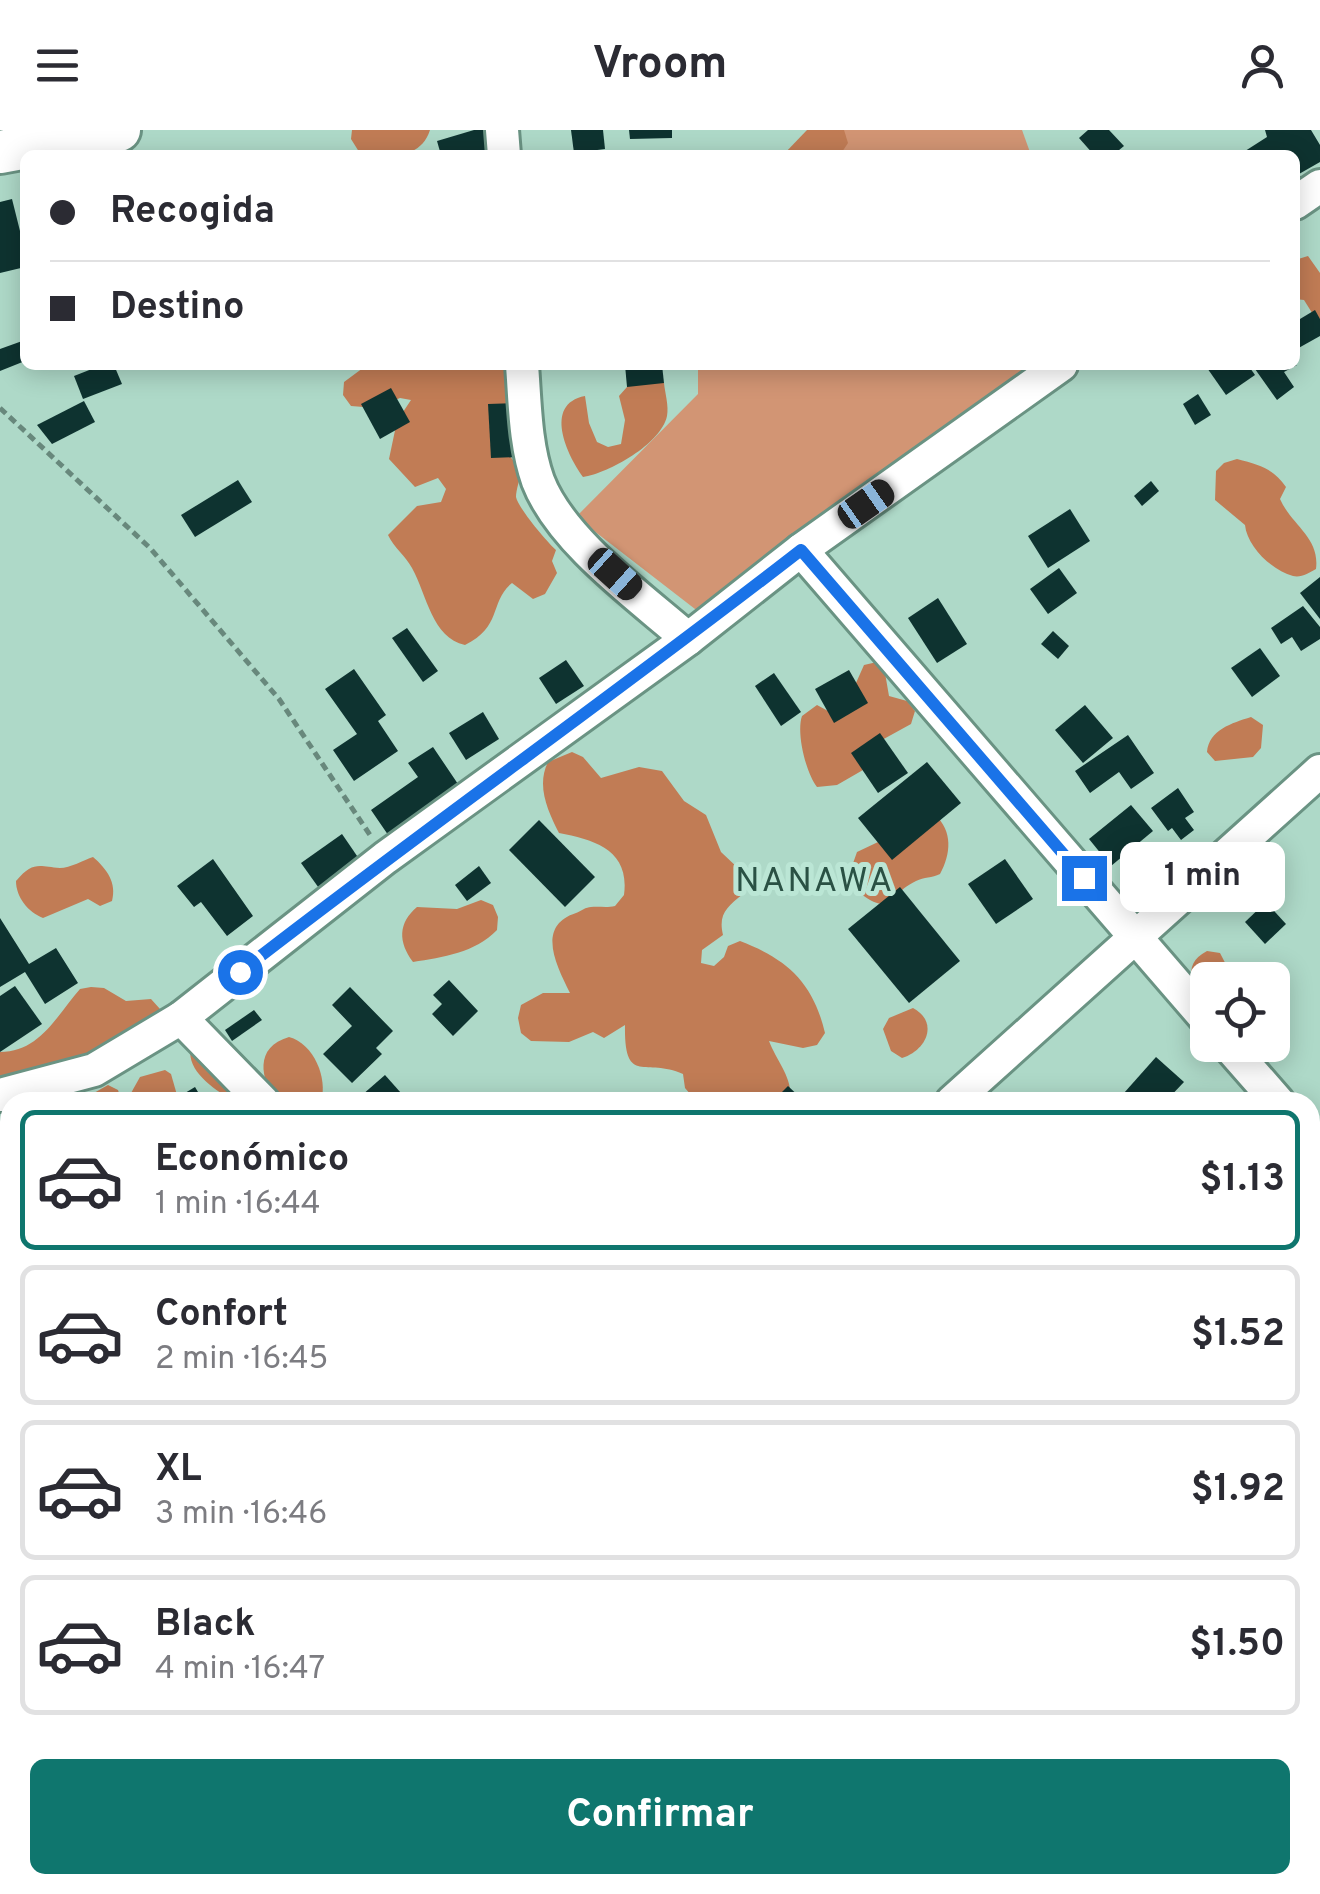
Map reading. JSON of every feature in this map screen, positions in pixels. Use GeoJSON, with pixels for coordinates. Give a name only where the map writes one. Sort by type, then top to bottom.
{"type":"FeatureCollection","features":[{"type":"Feature","properties":{"kind":"street"},"geometry":{"type":"LineString","coordinates":[[0,152],[119,130]]}},
{"type":"Feature","properties":{"kind":"street"},"geometry":{"type":"LineString","coordinates":[[522,370],[527,432],[538,482],[566,530],[688,640]]}},
{"type":"Feature","properties":{"kind":"street"},"geometry":{"type":"LineString","coordinates":[[11,1092],[94,1070],[182,1018],[386,858],[688,640],[801,550],[1054,370]]}},
{"type":"Feature","properties":{"kind":"street"},"geometry":{"type":"LineString","coordinates":[[801,550],[1190,1000]]}},
{"type":"Feature","properties":{"kind":"street"},"geometry":{"type":"LineString","coordinates":[[963,1092],[1320,771]]}},
{"type":"Feature","properties":{"kind":"street"},"geometry":{"type":"LineString","coordinates":[[182,1018],[253,1092]]}},
{"type":"Feature","properties":{"kind":"street"},"geometry":{"type":"LineString","coordinates":[[1243,1062],[1269,1092]]}},
{"type":"Feature","properties":{"kind":"path"},"geometry":{"type":"LineString","coordinates":[[0,408],[150,548],[176,578],[279,699],[386,858]]}},
{"type":"Feature","properties":{"kind":"shaded area"},"geometry":{"type":"Polygon","coordinates":[[[352,130],[430,130],[414,150],[358,150],[351,139],[352,130]]]}},
{"type":"Feature","properties":{"kind":"shaded area"},"geometry":{"type":"Polygon","coordinates":[[[807,130],[844,130],[848,143],[843,150],[788,150],[807,130]]]}},
{"type":"Feature","properties":{"kind":"shaded area"},"geometry":{"type":"Polygon","coordinates":[[[836,130],[1022,130],[1029,150],[837,150],[836,130]]]}},
{"type":"Feature","properties":{"kind":"shaded area"},"geometry":{"type":"Polygon","coordinates":[[[1308,256],[1320,273],[1320,319],[1300,300],[1300,258],[1308,256]]]}},
{"type":"Feature","properties":{"kind":"shaded area"},"geometry":{"type":"Polygon","coordinates":[[[360,370],[530,370],[499,443],[522,471],[518,502],[556,550],[552,561],[557,573],[545,594],[533,599],[512,583],[500,598],[491,622],[477,638],[465,645],[445,634],[412,568],[388,535],[417,506],[441,502],[446,489],[438,478],[415,487],[389,459],[397,421],[411,400],[400,398],[376,408],[351,406],[343,395],[344,382],[360,370]]]}},
{"type":"Feature","properties":{"kind":"shaded area"},"geometry":{"type":"Polygon","coordinates":[[[698,370],[1062,370],[717,626],[576,517],[698,394],[698,370]]]}},
{"type":"Feature","properties":{"kind":"shaded area"},"geometry":{"type":"Polygon","coordinates":[[[653,375],[664,383],[667,416],[663,426],[632,456],[583,477],[562,431],[565,409],[585,396],[597,442],[608,447],[621,444],[625,420],[619,396],[627,387],[653,375]]]}},
{"type":"Feature","properties":{"kind":"shaded area"},"geometry":{"type":"Polygon","coordinates":[[[1237,459],[1265,468],[1286,487],[1280,499],[1310,540],[1316,569],[1296,576],[1276,568],[1255,549],[1245,525],[1215,500],[1216,471],[1237,459]]]}},
{"type":"Feature","properties":{"kind":"shaded area"},"geometry":{"type":"Polygon","coordinates":[[[877,662],[885,673],[889,696],[907,701],[915,711],[911,724],[871,746],[863,770],[837,785],[817,787],[803,753],[802,716],[817,705],[828,711],[856,683],[864,665],[877,662]]]}},
{"type":"Feature","properties":{"kind":"shaded area"},"geometry":{"type":"Polygon","coordinates":[[[1251,717],[1263,725],[1261,748],[1253,757],[1215,761],[1207,752],[1212,738],[1223,728],[1251,717]]]}},
{"type":"Feature","properties":{"kind":"shaded area"},"geometry":{"type":"Polygon","coordinates":[[[572,752],[583,757],[601,778],[639,767],[662,771],[684,801],[706,815],[721,852],[739,869],[745,881],[743,894],[723,916],[723,935],[702,950],[701,963],[714,966],[724,957],[728,946],[740,941],[757,948],[796,975],[820,1015],[825,1033],[817,1045],[803,1048],[769,1041],[790,1092],[688,1092],[683,1074],[633,1063],[628,1056],[625,1025],[604,1038],[593,1032],[569,1042],[531,1041],[521,1033],[521,1005],[543,993],[570,993],[555,959],[556,927],[587,908],[615,906],[624,895],[624,880],[616,857],[597,844],[559,833],[543,789],[548,762],[572,752]]]}},
{"type":"Feature","properties":{"kind":"shaded area"},"geometry":{"type":"Polygon","coordinates":[[[935,815],[945,828],[948,843],[940,874],[916,881],[883,904],[855,889],[851,869],[857,852],[935,815]]]}},
{"type":"Feature","properties":{"kind":"shaded area"},"geometry":{"type":"Polygon","coordinates":[[[93,857],[110,877],[112,901],[100,906],[88,899],[43,918],[24,903],[16,881],[32,868],[64,868],[93,857]]]}},
{"type":"Feature","properties":{"kind":"shaded area"},"geometry":{"type":"Polygon","coordinates":[[[481,900],[493,905],[498,917],[497,930],[469,949],[413,962],[402,933],[406,920],[417,907],[457,909],[481,900]]]}},
{"type":"Feature","properties":{"kind":"shaded area"},"geometry":{"type":"Polygon","coordinates":[[[1207,951],[1220,953],[1225,962],[1194,962],[1207,951]]]}},
{"type":"Feature","properties":{"kind":"shaded area"},"geometry":{"type":"Polygon","coordinates":[[[104,988],[126,1001],[151,999],[169,1019],[170,1032],[0,1083],[0,1052],[37,1039],[80,989],[104,988]]]}},
{"type":"Feature","properties":{"kind":"shaded area"},"geometry":{"type":"Polygon","coordinates":[[[913,1008],[926,1021],[927,1035],[918,1049],[902,1058],[891,1051],[883,1029],[889,1018],[913,1008]]]}},
{"type":"Feature","properties":{"kind":"shaded area"},"geometry":{"type":"Polygon","coordinates":[[[289,1037],[306,1047],[321,1073],[323,1092],[271,1092],[264,1074],[265,1056],[289,1037]]]}},
{"type":"Feature","properties":{"kind":"shaded area"},"geometry":{"type":"Polygon","coordinates":[[[191,1047],[247,1092],[220,1092],[197,1072],[190,1056],[191,1047]]]}},
{"type":"Feature","properties":{"kind":"shaded area"},"geometry":{"type":"Polygon","coordinates":[[[165,1070],[171,1074],[176,1092],[132,1092],[140,1077],[165,1070]]]}},
{"type":"Feature","properties":{"kind":"shaded area"},"geometry":{"type":"Polygon","coordinates":[[[108,1085],[119,1092],[96,1092],[108,1085]]]}},
{"type":"Feature","properties":{"kind":"building"},"geometry":{"type":"Polygon","coordinates":[[[474,130],[490,130],[495,148],[440,150],[437,141],[474,130]]]}},
{"type":"Feature","properties":{"kind":"building"},"geometry":{"type":"Polygon","coordinates":[[[571,130],[603,130],[605,149],[574,150],[571,130]]]}},
{"type":"Feature","properties":{"kind":"building"},"geometry":{"type":"Polygon","coordinates":[[[629,130],[672,130],[672,138],[630,139],[629,130]]]}},
{"type":"Feature","properties":{"kind":"building"},"geometry":{"type":"Polygon","coordinates":[[[1088,130],[1109,130],[1124,146],[1119,150],[1090,150],[1079,138],[1088,130]]]}},
{"type":"Feature","properties":{"kind":"building"},"geometry":{"type":"Polygon","coordinates":[[[1265,130],[1311,130],[1320,145],[1320,162],[1300,173],[1300,150],[1247,150],[1267,137],[1265,130]]]}},
{"type":"Feature","properties":{"kind":"building"},"geometry":{"type":"Polygon","coordinates":[[[12,199],[20,231],[20,268],[0,273],[0,202],[12,199]]]}},
{"type":"Feature","properties":{"kind":"building"},"geometry":{"type":"Polygon","coordinates":[[[1315,310],[1320,319],[1320,336],[1300,347],[1300,319],[1315,310]]]}},
{"type":"Feature","properties":{"kind":"building"},"geometry":{"type":"Polygon","coordinates":[[[20,342],[20,363],[0,371],[0,349],[20,342]]]}},
{"type":"Feature","properties":{"kind":"building"},"geometry":{"type":"Polygon","coordinates":[[[89,370],[116,370],[122,384],[83,399],[74,376],[89,370]]]}},
{"type":"Feature","properties":{"kind":"building"},"geometry":{"type":"Polygon","coordinates":[[[625,370],[663,370],[664,383],[627,387],[625,370]]]}},
{"type":"Feature","properties":{"kind":"building"},"geometry":{"type":"Polygon","coordinates":[[[1208,370],[1252,370],[1255,375],[1226,395],[1208,370]]]}},
{"type":"Feature","properties":{"kind":"building"},"geometry":{"type":"Polygon","coordinates":[[[1256,370],[1288,370],[1284,372],[1294,387],[1277,400],[1256,370]]]}},
{"type":"Feature","properties":{"kind":"building"},"geometry":{"type":"Polygon","coordinates":[[[391,388],[410,422],[380,439],[361,404],[391,388]]]}},
{"type":"Feature","properties":{"kind":"building"},"geometry":{"type":"Polygon","coordinates":[[[1198,394],[1211,415],[1195,425],[1183,404],[1198,394]]]}},
{"type":"Feature","properties":{"kind":"building"},"geometry":{"type":"Polygon","coordinates":[[[84,401],[95,422],[52,444],[37,425],[84,401]]]}},
{"type":"Feature","properties":{"kind":"building"},"geometry":{"type":"Polygon","coordinates":[[[519,403],[521,457],[491,458],[488,404],[519,403]]]}},
{"type":"Feature","properties":{"kind":"building"},"geometry":{"type":"Polygon","coordinates":[[[238,480],[252,502],[195,537],[181,515],[238,480]]]}},
{"type":"Feature","properties":{"kind":"building"},"geometry":{"type":"Polygon","coordinates":[[[1151,481],[1159,491],[1142,506],[1134,496],[1151,481]]]}},
{"type":"Feature","properties":{"kind":"building"},"geometry":{"type":"Polygon","coordinates":[[[1070,509],[1090,541],[1048,568],[1028,536],[1070,509]]]}},
{"type":"Feature","properties":{"kind":"building"},"geometry":{"type":"Polygon","coordinates":[[[1059,568],[1077,593],[1048,614],[1030,589],[1059,568]]]}},
{"type":"Feature","properties":{"kind":"building"},"geometry":{"type":"Polygon","coordinates":[[[1320,577],[1320,619],[1300,593],[1320,577]]]}},
{"type":"Feature","properties":{"kind":"building"},"geometry":{"type":"Polygon","coordinates":[[[938,598],[967,644],[937,663],[908,618],[938,598]]]}},
{"type":"Feature","properties":{"kind":"building"},"geometry":{"type":"Polygon","coordinates":[[[1303,606],[1320,627],[1320,639],[1301,651],[1292,637],[1281,644],[1271,628],[1303,606]]]}},
{"type":"Feature","properties":{"kind":"building"},"geometry":{"type":"Polygon","coordinates":[[[407,628],[438,671],[423,682],[392,638],[407,628]]]}},
{"type":"Feature","properties":{"kind":"building"},"geometry":{"type":"Polygon","coordinates":[[[1053,631],[1069,646],[1058,659],[1041,644],[1053,631]]]}},
{"type":"Feature","properties":{"kind":"building"},"geometry":{"type":"Polygon","coordinates":[[[1260,648],[1280,676],[1252,697],[1231,668],[1260,648]]]}},
{"type":"Feature","properties":{"kind":"building"},"geometry":{"type":"Polygon","coordinates":[[[566,660],[584,686],[556,704],[539,678],[566,660]]]}},
{"type":"Feature","properties":{"kind":"building"},"geometry":{"type":"Polygon","coordinates":[[[354,669],[386,715],[378,721],[398,751],[354,781],[333,750],[357,734],[325,689],[354,669]]]}},
{"type":"Feature","properties":{"kind":"building"},"geometry":{"type":"Polygon","coordinates":[[[849,670],[868,703],[834,723],[815,689],[849,670]]]}},
{"type":"Feature","properties":{"kind":"building"},"geometry":{"type":"Polygon","coordinates":[[[774,673],[801,712],[781,726],[755,686],[774,673]]]}},
{"type":"Feature","properties":{"kind":"building"},"geometry":{"type":"Polygon","coordinates":[[[1085,705],[1113,738],[1083,763],[1055,730],[1085,705]]]}},
{"type":"Feature","properties":{"kind":"building"},"geometry":{"type":"Polygon","coordinates":[[[483,712],[499,739],[466,760],[449,733],[483,712]]]}},
{"type":"Feature","properties":{"kind":"building"},"geometry":{"type":"Polygon","coordinates":[[[880,733],[908,773],[878,793],[851,753],[880,733]]]}},
{"type":"Feature","properties":{"kind":"building"},"geometry":{"type":"Polygon","coordinates":[[[1128,735],[1154,773],[1131,789],[1119,772],[1090,793],[1075,771],[1128,735]]]}},
{"type":"Feature","properties":{"kind":"building"},"geometry":{"type":"Polygon","coordinates":[[[433,747],[460,787],[395,845],[371,810],[418,777],[408,763],[433,747]]]}},
{"type":"Feature","properties":{"kind":"building"},"geometry":{"type":"Polygon","coordinates":[[[927,762],[961,803],[892,860],[858,818],[927,762]]]}},
{"type":"Feature","properties":{"kind":"building"},"geometry":{"type":"Polygon","coordinates":[[[1178,788],[1194,812],[1185,818],[1194,830],[1181,840],[1172,828],[1168,831],[1151,808],[1178,788]]]}},
{"type":"Feature","properties":{"kind":"building"},"geometry":{"type":"Polygon","coordinates":[[[1131,805],[1153,831],[1111,866],[1089,839],[1131,805]]]}},
{"type":"Feature","properties":{"kind":"building"},"geometry":{"type":"Polygon","coordinates":[[[539,820],[595,877],[565,907],[509,850],[539,820]]]}},
{"type":"Feature","properties":{"kind":"building"},"geometry":{"type":"Polygon","coordinates":[[[342,834],[366,869],[326,898],[301,863],[342,834]]]}},
{"type":"Feature","properties":{"kind":"building"},"geometry":{"type":"Polygon","coordinates":[[[213,859],[253,916],[227,936],[201,902],[194,907],[177,886],[213,859]]]}},
{"type":"Feature","properties":{"kind":"building"},"geometry":{"type":"Polygon","coordinates":[[[1005,859],[1033,899],[996,924],[968,884],[1005,859]]]}},
{"type":"Feature","properties":{"kind":"building"},"geometry":{"type":"Polygon","coordinates":[[[479,866],[491,883],[467,901],[455,885],[479,866]]]}},
{"type":"Feature","properties":{"kind":"building"},"geometry":{"type":"Polygon","coordinates":[[[900,887],[960,961],[909,1003],[848,929],[900,887]]]}},
{"type":"Feature","properties":{"kind":"building"},"geometry":{"type":"Polygon","coordinates":[[[1266,902],[1286,924],[1265,944],[1245,922],[1266,902]]]}},
{"type":"Feature","properties":{"kind":"building"},"geometry":{"type":"Polygon","coordinates":[[[0,918],[29,964],[56,948],[78,983],[45,1004],[25,972],[0,987],[0,918]]]}},
{"type":"Feature","properties":{"kind":"building"},"geometry":{"type":"Polygon","coordinates":[[[449,980],[478,1011],[453,1036],[432,1014],[442,1004],[433,995],[449,980]]]}},
{"type":"Feature","properties":{"kind":"building"},"geometry":{"type":"Polygon","coordinates":[[[15,986],[42,1024],[0,1052],[0,996],[15,986]]]}},
{"type":"Feature","properties":{"kind":"building"},"geometry":{"type":"Polygon","coordinates":[[[350,987],[393,1031],[376,1048],[382,1054],[352,1083],[323,1054],[352,1026],[332,1005],[350,987]]]}},
{"type":"Feature","properties":{"kind":"building"},"geometry":{"type":"Polygon","coordinates":[[[254,1010],[262,1020],[232,1041],[225,1030],[254,1010]]]}},
{"type":"Feature","properties":{"kind":"building"},"geometry":{"type":"Polygon","coordinates":[[[1156,1057],[1184,1082],[1174,1092],[1125,1092],[1156,1057]]]}},
{"type":"Feature","properties":{"kind":"building"},"geometry":{"type":"Polygon","coordinates":[[[385,1075],[400,1092],[365,1092],[385,1075]]]}},
{"type":"Feature","properties":{"kind":"district","name":"NANAWA"},"geometry":{"type":"Point","coordinates":[815,882]}},
{"type":"Feature","properties":{"kind":"route"},"geometry":{"type":"LineString","coordinates":[[240,972],[386,858],[688,640],[801,550],[1084,878]]}}]}
